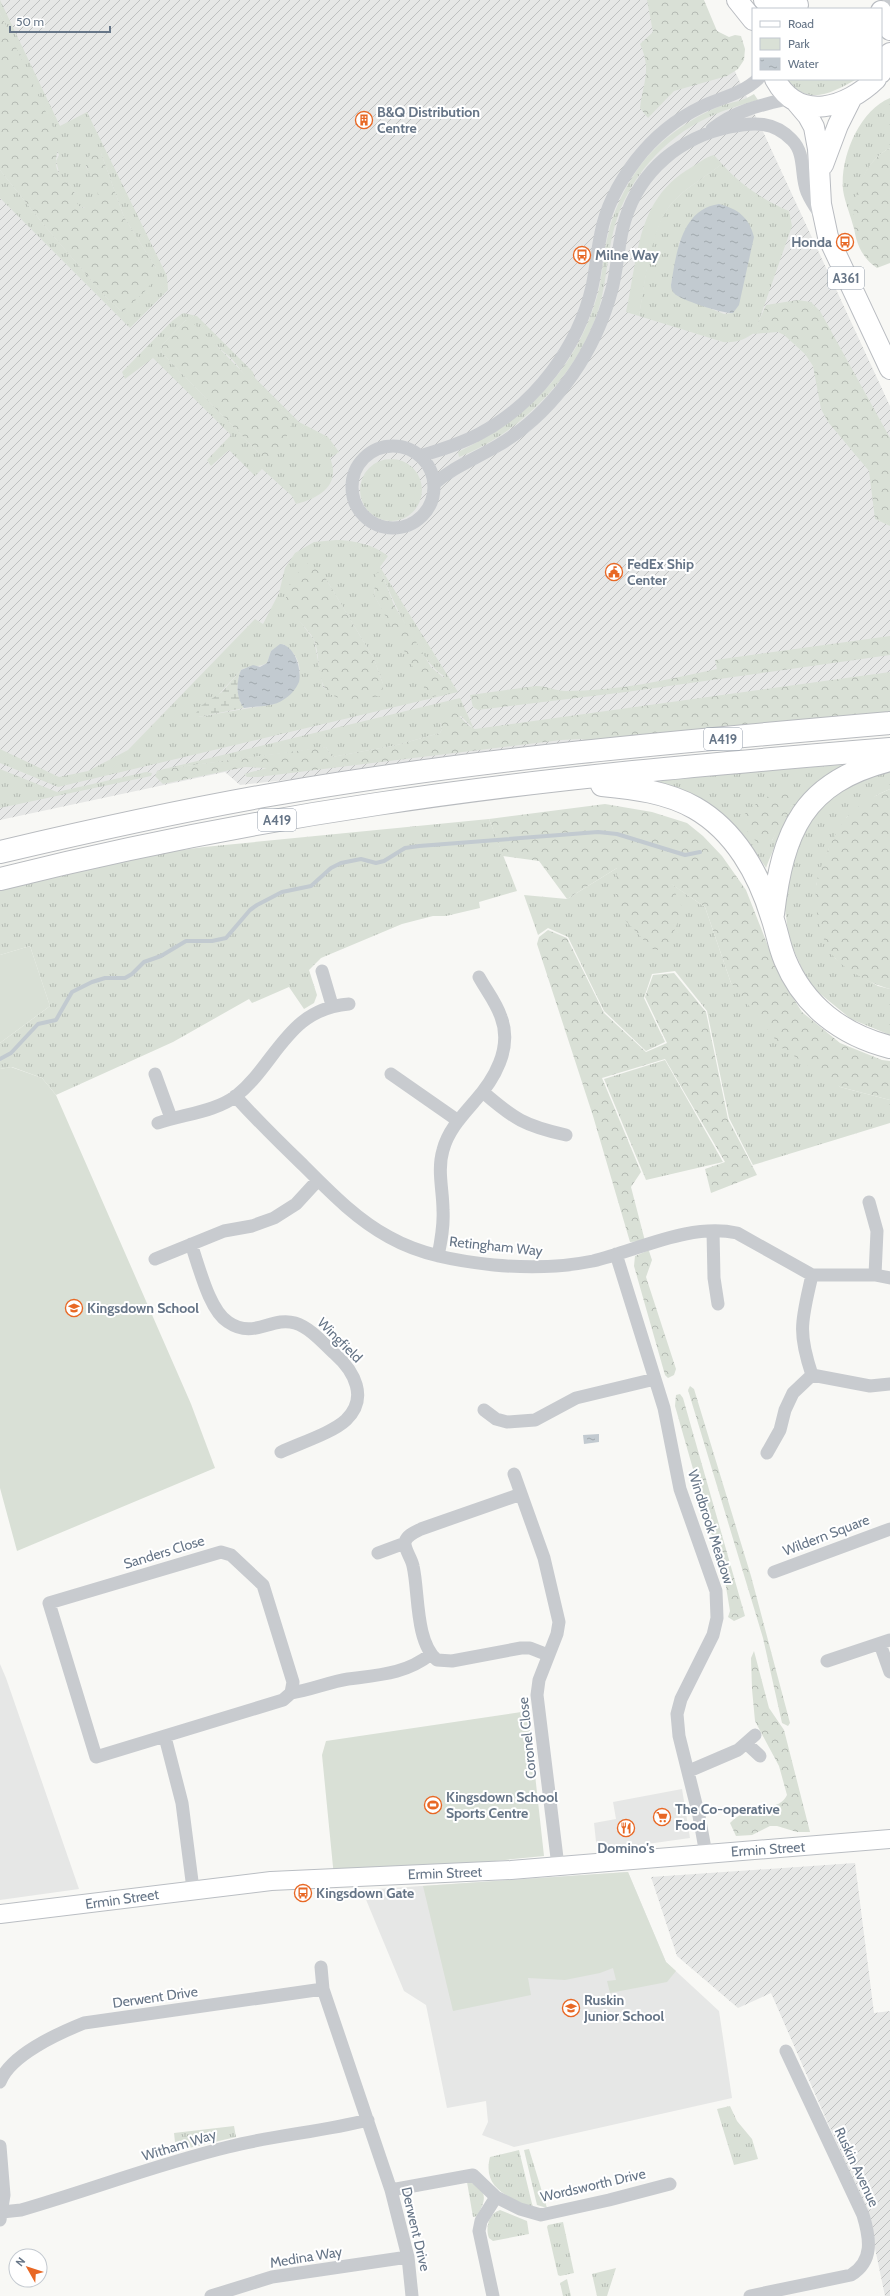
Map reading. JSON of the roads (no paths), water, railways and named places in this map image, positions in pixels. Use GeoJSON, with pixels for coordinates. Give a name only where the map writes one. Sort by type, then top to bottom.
{"type":"FeatureCollection","features":[{"type":"Feature","properties":{"kind":"highway","name":"A419"},"geometry":{"type":"LineString","coordinates":[[0,852],[100,828],[270,795],[422,772],[556,756],[890,723]]}},
{"type":"Feature","properties":{"kind":"highway","name":"A419"},"geometry":{"type":"LineString","coordinates":[[0,879],[208,832],[378,803],[557,781],[734,762],[890,749]]}},
{"type":"Feature","properties":{"kind":"highway","name":"A419"},"geometry":{"type":"LineString","coordinates":[[773,918],[784,852],[793,829],[805,811],[819,795],[839,780],[861,769],[890,760]]}},
{"type":"Feature","properties":{"kind":"highway","name":"A419"},"geometry":{"type":"LineString","coordinates":[[557,781],[647,791],[677,800],[704,813],[726,833],[744,854],[758,880],[773,918],[784,960],[795,981],[814,1005],[847,1031],[864,1040],[890,1047]]}},
{"type":"Feature","properties":{"kind":"main road"},"geometry":{"type":"LineString","coordinates":[[737,0],[752,19]]}},
{"type":"Feature","properties":{"kind":"main road"},"geometry":{"type":"LineString","coordinates":[[764,0],[783,5],[798,5]]}},
{"type":"Feature","properties":{"kind":"main road"},"geometry":{"type":"LineString","coordinates":[[869,0],[879,8]]}},
{"type":"Feature","properties":{"kind":"main road"},"geometry":{"type":"LineString","coordinates":[[882,71],[890,53]]}},
{"type":"Feature","properties":{"kind":"main road"},"geometry":{"type":"LineString","coordinates":[[776,80],[794,101],[820,108],[852,97],[875,80]]}},
{"type":"Feature","properties":{"kind":"main road","name":"A361"},"geometry":{"type":"LineString","coordinates":[[819,177],[835,132],[852,97]]}},
{"type":"Feature","properties":{"kind":"main road","name":"A361"},"geometry":{"type":"LineString","coordinates":[[794,101],[808,116],[814,127],[818,149],[819,177],[824,221],[835,254],[890,369]]}},
{"type":"Feature","properties":{"kind":"main road","name":"Ermin Street"},"geometry":{"type":"LineString","coordinates":[[0,1914],[193,1889],[312,1878],[459,1873],[890,1839]]}},
{"type":"Feature","properties":{"kind":"street"},"geometry":{"type":"LineString","coordinates":[[420,456],[452,446],[481,434],[514,410],[542,383],[564,354],[579,326],[592,286],[605,217],[612,200],[636,160],[657,137],[678,121],[701,107],[738,93],[757,80]]}},
{"type":"Feature","properties":{"kind":"street"},"geometry":{"type":"LineString","coordinates":[[434,484],[453,469],[511,437],[542,412],[565,385],[591,346],[602,319],[612,287],[625,219],[635,196],[650,174],[670,154],[689,140],[708,131],[726,118],[745,109],[794,101]]}},
{"type":"Feature","properties":{"kind":"street"},"geometry":{"type":"LineString","coordinates":[[708,131],[754,122],[775,127],[785,133],[797,147],[802,163],[807,193],[824,221]]}},
{"type":"Feature","properties":{"kind":"street"},"geometry":{"type":"LineString","coordinates":[[397,446],[409,449],[420,456],[432,473],[434,484],[434,495],[427,510],[420,518],[406,526],[390,528],[378,525],[367,519],[356,506],[353,495],[353,479],[358,465],[367,455],[378,449],[397,446]]}},
{"type":"Feature","properties":{"kind":"street"},"geometry":{"type":"LineString","coordinates":[[322,971],[332,1005]]}},
{"type":"Feature","properties":{"kind":"street"},"geometry":{"type":"LineString","coordinates":[[438,1256],[443,1226],[440,1160],[446,1140],[457,1120],[483,1092],[500,1065],[505,1041],[502,1018],[479,977]]}},
{"type":"Feature","properties":{"kind":"street"},"geometry":{"type":"LineString","coordinates":[[158,1123],[220,1104],[235,1096],[292,1031],[308,1018],[332,1005],[348,1004]]}},
{"type":"Feature","properties":{"kind":"street"},"geometry":{"type":"LineString","coordinates":[[155,1074],[171,1118]]}},
{"type":"Feature","properties":{"kind":"street"},"geometry":{"type":"LineString","coordinates":[[391,1074],[457,1120]]}},
{"type":"Feature","properties":{"kind":"street"},"geometry":{"type":"LineString","coordinates":[[483,1092],[522,1122],[531,1127],[566,1135]]}},
{"type":"Feature","properties":{"kind":"street","name":"Retingham Way"},"geometry":{"type":"LineString","coordinates":[[235,1096],[318,1180],[354,1214],[382,1233],[406,1245],[438,1256],[472,1262],[542,1268],[563,1267],[666,1240],[713,1231],[737,1233],[812,1275]]}},
{"type":"Feature","properties":{"kind":"street"},"geometry":{"type":"LineString","coordinates":[[155,1259],[224,1231],[252,1226],[274,1218],[296,1204],[318,1180]]}},
{"type":"Feature","properties":{"kind":"street"},"geometry":{"type":"LineString","coordinates":[[869,1202],[877,1230],[875,1275]]}},
{"type":"Feature","properties":{"kind":"street"},"geometry":{"type":"LineString","coordinates":[[713,1231],[714,1278],[718,1304]]}},
{"type":"Feature","properties":{"kind":"street","name":"Wingfield"},"geometry":{"type":"LineString","coordinates":[[191,1244],[215,1308],[227,1321],[241,1328],[250,1330],[282,1322],[303,1326],[341,1360],[355,1378],[358,1395],[353,1411],[347,1419],[338,1426],[281,1452]]}},
{"type":"Feature","properties":{"kind":"street","name":"Windbrook Meadow"},"geometry":{"type":"LineString","coordinates":[[616,1254],[664,1408],[680,1489],[713,1578],[717,1600],[713,1635],[681,1699],[677,1714],[679,1736],[689,1771],[706,1854]]}},
{"type":"Feature","properties":{"kind":"street"},"geometry":{"type":"LineString","coordinates":[[812,1375],[804,1350],[801,1330],[812,1275],[875,1275],[890,1278]]}},
{"type":"Feature","properties":{"kind":"street"},"geometry":{"type":"LineString","coordinates":[[812,1375],[870,1386],[881,1387],[890,1384]]}},
{"type":"Feature","properties":{"kind":"street"},"geometry":{"type":"LineString","coordinates":[[767,1453],[780,1430],[785,1410],[793,1393],[812,1375]]}},
{"type":"Feature","properties":{"kind":"street"},"geometry":{"type":"LineString","coordinates":[[484,1410],[496,1419],[507,1422],[535,1420],[576,1398],[655,1379]]}},
{"type":"Feature","properties":{"kind":"street","name":"Coronel Close"},"geometry":{"type":"LineString","coordinates":[[514,1474],[544,1558],[559,1622],[557,1634],[538,1680],[537,1695],[558,1866]]}},
{"type":"Feature","properties":{"kind":"street"},"geometry":{"type":"LineString","coordinates":[[378,1553],[405,1543],[410,1536],[421,1529],[521,1494]]}},
{"type":"Feature","properties":{"kind":"street","name":"Wildern Square"},"geometry":{"type":"LineString","coordinates":[[774,1572],[890,1529]]}},
{"type":"Feature","properties":{"kind":"street"},"geometry":{"type":"LineString","coordinates":[[405,1543],[413,1564],[420,1621],[431,1654],[437,1660],[445,1661],[521,1648],[530,1648],[548,1655]]}},
{"type":"Feature","properties":{"kind":"street","name":"Sanders Close"},"geometry":{"type":"LineString","coordinates":[[221,1552],[228,1553],[263,1585],[293,1682],[291,1693],[283,1700],[96,1757],[49,1603],[221,1552]]}},
{"type":"Feature","properties":{"kind":"street"},"geometry":{"type":"LineString","coordinates":[[827,1661],[885,1642],[890,1672]]}},
{"type":"Feature","properties":{"kind":"street"},"geometry":{"type":"LineString","coordinates":[[291,1693],[348,1679],[392,1673],[413,1667],[431,1654]]}},
{"type":"Feature","properties":{"kind":"street"},"geometry":{"type":"LineString","coordinates":[[165,1737],[182,1803],[193,1889]]}},
{"type":"Feature","properties":{"kind":"street"},"geometry":{"type":"LineString","coordinates":[[689,1771],[738,1750],[751,1739],[760,1756]]}},
{"type":"Feature","properties":{"kind":"street","name":"Derwent Drive"},"geometry":{"type":"LineString","coordinates":[[321,1967],[323,1989],[391,2190],[408,2257],[412,2296]]}},
{"type":"Feature","properties":{"kind":"street","name":"Derwent Drive"},"geometry":{"type":"LineString","coordinates":[[1,2074],[61,2032],[84,2023],[323,1989]]}},
{"type":"Feature","properties":{"kind":"street","name":"Ruskin Avenue"},"geometry":{"type":"LineString","coordinates":[[750,2296],[809,2291],[851,2275],[856,2272],[866,2258],[870,2242],[863,2215],[786,2051]]}},
{"type":"Feature","properties":{"kind":"street","name":"Witham Way"},"geometry":{"type":"LineString","coordinates":[[1,2216],[227,2147],[268,2138],[336,2128],[368,2120]]}},
{"type":"Feature","properties":{"kind":"street"},"geometry":{"type":"LineString","coordinates":[[0,2146],[4,2187],[1,2216]]}},
{"type":"Feature","properties":{"kind":"street","name":"Wordsworth Drive"},"geometry":{"type":"LineString","coordinates":[[391,2190],[473,2175],[496,2197],[520,2209],[541,2215],[609,2200],[670,2184]]}},
{"type":"Feature","properties":{"kind":"street"},"geometry":{"type":"LineString","coordinates":[[493,2296],[479,2231],[481,2222],[496,2197]]}},
{"type":"Feature","properties":{"kind":"street","name":"Medina Way"},"geometry":{"type":"LineString","coordinates":[[211,2296],[272,2277],[408,2257]]}},
{"type":"Feature","properties":{"kind":"water"},"geometry":{"type":"Polygon","coordinates":[[[719,204],[732,208],[742,215],[749,224],[754,237],[739,305],[733,313],[712,309],[685,300],[674,293],[671,287],[678,248],[688,224],[696,215],[706,208],[719,204]]]}},
{"type":"Feature","properties":{"kind":"water"},"geometry":{"type":"Polygon","coordinates":[[[280,644],[285,645],[290,649],[296,659],[300,677],[298,685],[286,698],[279,702],[269,705],[244,708],[238,695],[238,680],[241,670],[253,665],[260,667],[267,663],[271,651],[280,644]]]}},
{"type":"Feature","properties":{"kind":"water"},"geometry":{"type":"Polygon","coordinates":[[[599,1434],[599,1442],[584,1444],[583,1435],[599,1434]]]}},
{"type":"Feature","properties":{"kind":"waterway"},"geometry":{"type":"LineString","coordinates":[[0,1059],[11,1053],[38,1024],[56,1020],[72,992],[92,982],[105,978],[125,978],[132,974],[144,962],[161,956],[186,941],[212,941],[226,938],[250,910],[257,905],[282,892],[311,886],[331,868],[341,863],[361,859],[376,863],[384,861],[405,848],[419,846],[598,832],[617,834],[685,855],[700,852]]}},
{"type":"Feature","properties":{"kind":"place","name":"B&Q Distribution Centre"},"geometry":{"type":"Point","coordinates":[364,120]}},
{"type":"Feature","properties":{"kind":"place","name":"Honda"},"geometry":{"type":"Point","coordinates":[845,242]}},
{"type":"Feature","properties":{"kind":"place","name":"Milne Way"},"geometry":{"type":"Point","coordinates":[582,255]}},
{"type":"Feature","properties":{"kind":"place","name":"FedEx Ship Center"},"geometry":{"type":"Point","coordinates":[614,572]}},
{"type":"Feature","properties":{"kind":"place","name":"Kingsdown School"},"geometry":{"type":"Point","coordinates":[74,1308]}},
{"type":"Feature","properties":{"kind":"place","name":"Kingsdown School Sports Centre"},"geometry":{"type":"Point","coordinates":[433,1805]}},
{"type":"Feature","properties":{"kind":"place","name":"The Co-operative Food"},"geometry":{"type":"Point","coordinates":[662,1817]}},
{"type":"Feature","properties":{"kind":"place","name":"Domino's"},"geometry":{"type":"Point","coordinates":[626,1828]}},
{"type":"Feature","properties":{"kind":"place","name":"Kingsdown Gate"},"geometry":{"type":"Point","coordinates":[303,1893]}},
{"type":"Feature","properties":{"kind":"place","name":"Ruskin Junior School"},"geometry":{"type":"Point","coordinates":[571,2008]}}]}
